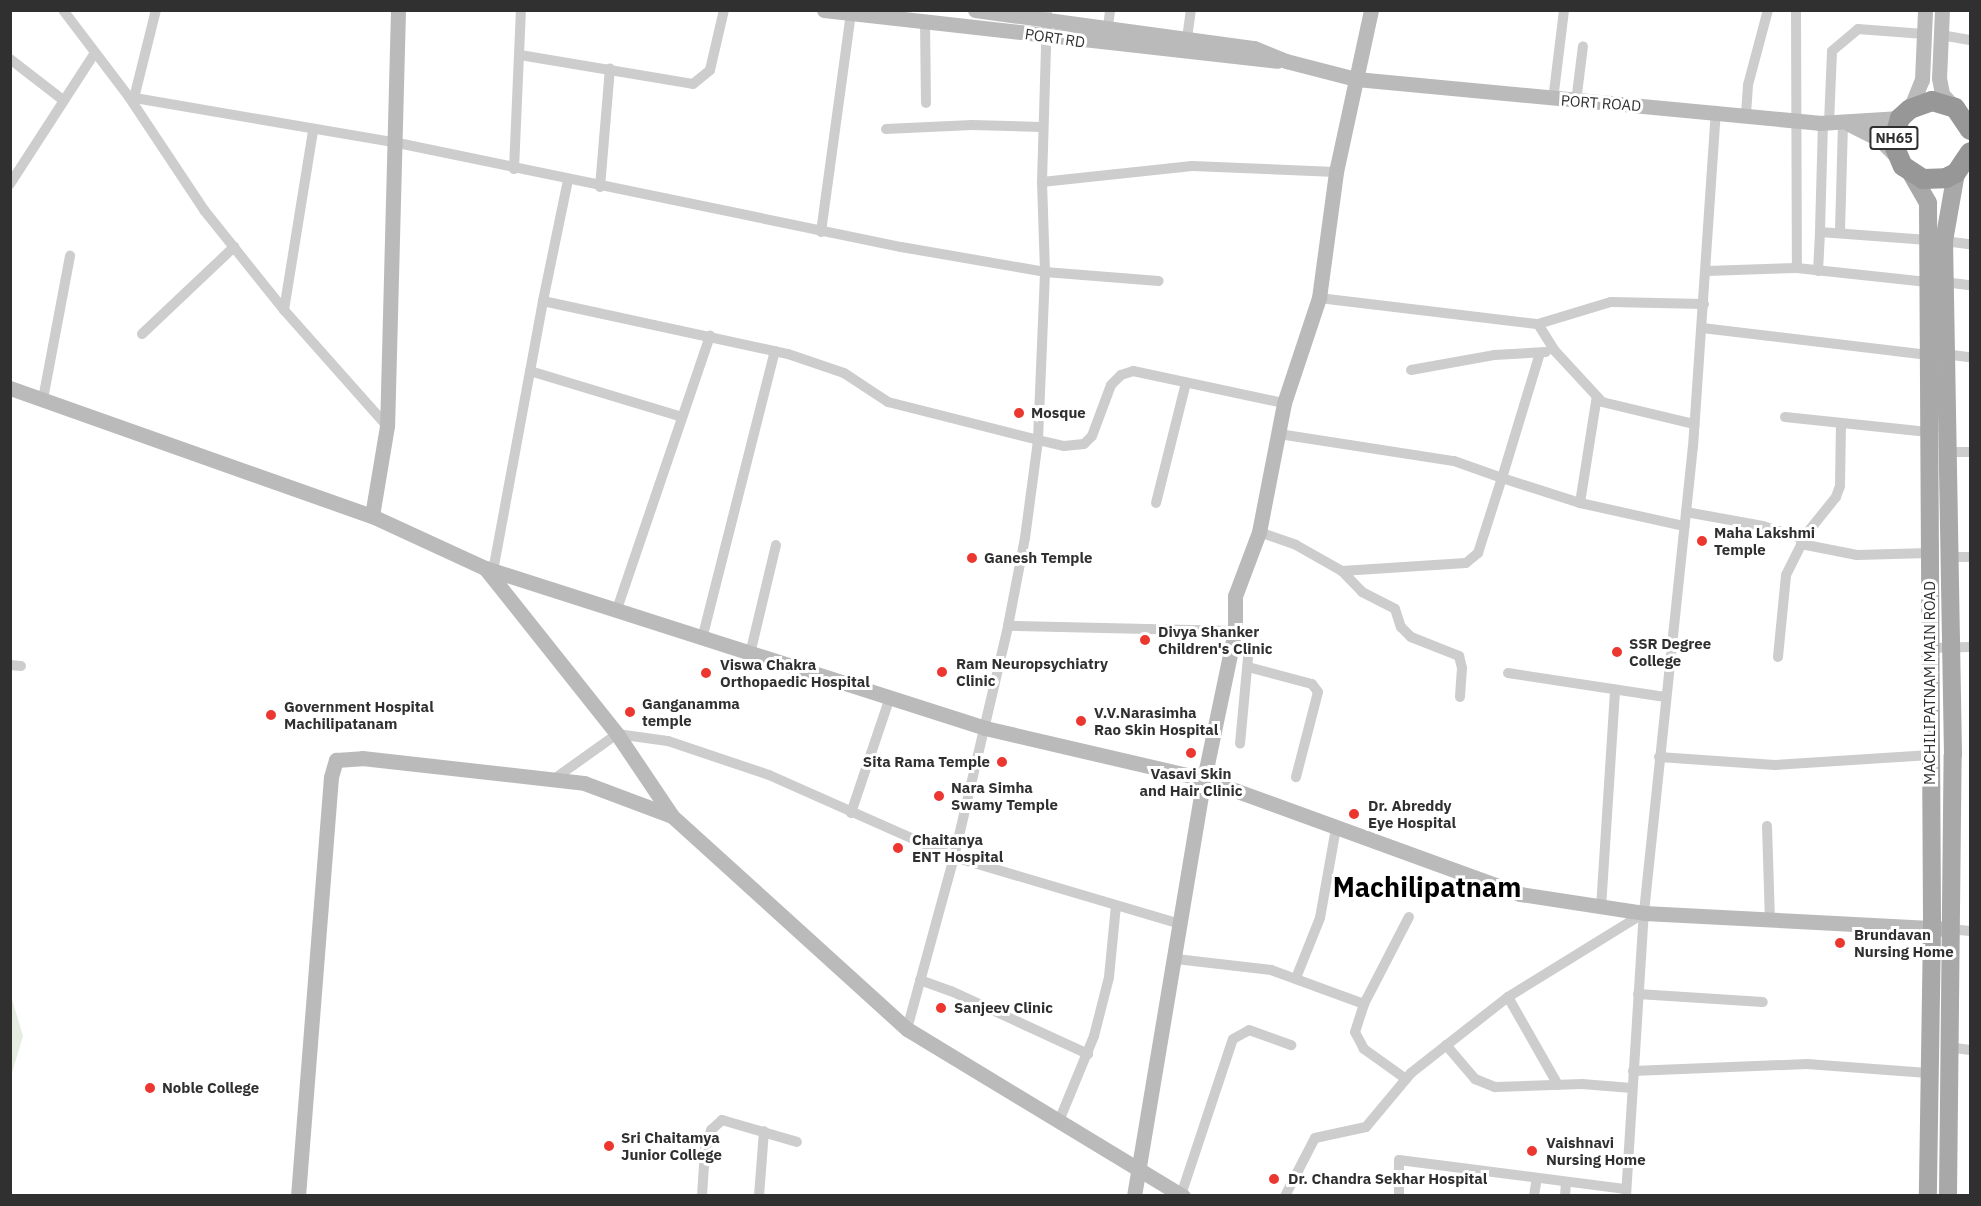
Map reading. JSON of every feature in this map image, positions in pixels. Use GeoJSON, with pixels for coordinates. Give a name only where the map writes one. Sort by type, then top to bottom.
{"type":"FeatureCollection","features":[{"type":"Feature","properties":{"kind":"highway","name":"NH65"},"geometry":{"type":"LineString","coordinates":[[1912,175],[1896,156],[1893,143],[1905,114],[1932,101],[1955,108]]}},
{"type":"Feature","properties":{"kind":"highway"},"geometry":{"type":"LineString","coordinates":[[1955,108],[1971,130]]}},
{"type":"Feature","properties":{"kind":"highway"},"geometry":{"type":"LineString","coordinates":[[1912,175],[1934,180],[1965,163]]}},
{"type":"Feature","properties":{"kind":"main road","name":"MACHILIPATNAM MAIN ROAD"},"geometry":{"type":"LineString","coordinates":[[1936,241],[1965,163]]}},
{"type":"Feature","properties":{"kind":"main road","name":"MACHILIPATNAM MAIN ROAD"},"geometry":{"type":"LineString","coordinates":[[1912,175],[1928,203],[1936,241],[1936,355],[1946,452],[1948,648],[1953,755],[1932,1046],[1928,1073],[1928,1196]]}},
{"type":"Feature","properties":{"kind":"main road","name":"MACHILIPATNAM MAIN ROAD"},"geometry":{"type":"LineString","coordinates":[[1936,355],[1928,432],[1929,648],[1931,755],[1948,1047],[1948,1196]]}},
{"type":"Feature","properties":{"kind":"street"},"geometry":{"type":"LineString","coordinates":[[63,10],[94,54],[132,98],[204,210],[284,310],[387,426]]}},
{"type":"Feature","properties":{"kind":"street"},"geometry":{"type":"LineString","coordinates":[[132,98],[156,10]]}},
{"type":"Feature","properties":{"kind":"street"},"geometry":{"type":"LineString","coordinates":[[372,516],[387,426],[398,10]]}},
{"type":"Feature","properties":{"kind":"street"},"geometry":{"type":"LineString","coordinates":[[514,169],[521,10]]}},
{"type":"Feature","properties":{"kind":"street"},"geometry":{"type":"LineString","coordinates":[[519,55],[610,68],[693,84],[701,81],[710,70],[724,10]]}},
{"type":"Feature","properties":{"kind":"street","name":"PORT RD"},"geometry":{"type":"LineString","coordinates":[[824,10],[1241,60],[1286,61]]}},
{"type":"Feature","properties":{"kind":"street"},"geometry":{"type":"LineString","coordinates":[[975,10],[1048,14],[1108,27],[1254,48],[1286,61]]}},
{"type":"Feature","properties":{"kind":"street"},"geometry":{"type":"LineString","coordinates":[[1108,27],[1110,10]]}},
{"type":"Feature","properties":{"kind":"street"},"geometry":{"type":"LineString","coordinates":[[1187,38],[1191,10]]}},
{"type":"Feature","properties":{"kind":"street"},"geometry":{"type":"LineString","coordinates":[[1134,1196],[1176,959],[1204,779],[1234,633],[1235,596],[1259,532],[1284,403],[1319,298],[1336,172],[1371,10]]}},
{"type":"Feature","properties":{"kind":"street"},"geometry":{"type":"LineString","coordinates":[[1553,100],[1564,10]]}},
{"type":"Feature","properties":{"kind":"street"},"geometry":{"type":"LineString","coordinates":[[1746,114],[1748,85],[1768,10]]}},
{"type":"Feature","properties":{"kind":"street"},"geometry":{"type":"LineString","coordinates":[[1796,10],[1794,121],[1797,268]]}},
{"type":"Feature","properties":{"kind":"street"},"geometry":{"type":"LineString","coordinates":[[1905,114],[1922,80],[1925,10]]}},
{"type":"Feature","properties":{"kind":"street"},"geometry":{"type":"LineString","coordinates":[[1942,10],[1938,78],[1942,94],[1955,108]]}},
{"type":"Feature","properties":{"kind":"street"},"geometry":{"type":"LineString","coordinates":[[821,232],[851,14]]}},
{"type":"Feature","properties":{"kind":"street"},"geometry":{"type":"LineString","coordinates":[[907,1029],[954,857],[985,728],[1026,538],[1038,440],[1045,272],[1041,127],[1048,14]]}},
{"type":"Feature","properties":{"kind":"street"},"geometry":{"type":"LineString","coordinates":[[925,22],[926,103]]}},
{"type":"Feature","properties":{"kind":"street"},"geometry":{"type":"LineString","coordinates":[[1840,231],[1833,51],[1858,29],[1924,34]]}},
{"type":"Feature","properties":{"kind":"street"},"geometry":{"type":"LineString","coordinates":[[1941,35],[1971,40]]}},
{"type":"Feature","properties":{"kind":"street"},"geometry":{"type":"LineString","coordinates":[[1576,102],[1583,46]]}},
{"type":"Feature","properties":{"kind":"street"},"geometry":{"type":"LineString","coordinates":[[10,184],[94,54]]}},
{"type":"Feature","properties":{"kind":"street"},"geometry":{"type":"LineString","coordinates":[[10,59],[63,100]]}},
{"type":"Feature","properties":{"kind":"street","name":"PORT ROAD"},"geometry":{"type":"LineString","coordinates":[[1286,61],[1356,80],[1576,102],[1716,111],[1794,121],[1835,123],[1905,114]]}},
{"type":"Feature","properties":{"kind":"street"},"geometry":{"type":"LineString","coordinates":[[600,187],[610,68]]}},
{"type":"Feature","properties":{"kind":"street"},"geometry":{"type":"LineString","coordinates":[[132,98],[313,131],[393,142],[821,232],[1045,272],[1159,281]]}},
{"type":"Feature","properties":{"kind":"street"},"geometry":{"type":"LineString","coordinates":[[1399,1196],[1399,1160],[1626,1192],[1644,913],[1694,424],[1716,111]]}},
{"type":"Feature","properties":{"kind":"street"},"geometry":{"type":"LineString","coordinates":[[1818,271],[1820,232],[1835,123]]}},
{"type":"Feature","properties":{"kind":"street","name":"PORT ROAD"},"geometry":{"type":"LineString","coordinates":[[1835,123],[1880,140],[1896,156]]}},
{"type":"Feature","properties":{"kind":"street"},"geometry":{"type":"LineString","coordinates":[[886,129],[972,125],[1041,127]]}},
{"type":"Feature","properties":{"kind":"street"},"geometry":{"type":"LineString","coordinates":[[284,310],[313,131]]}},
{"type":"Feature","properties":{"kind":"street"},"geometry":{"type":"LineString","coordinates":[[1042,182],[1192,166],[1336,172]]}},
{"type":"Feature","properties":{"kind":"street"},"geometry":{"type":"LineString","coordinates":[[568,180],[489,570],[617,734],[672,816],[907,1029],[1182,1195],[1233,1039],[1249,1030],[1291,1046]]}},
{"type":"Feature","properties":{"kind":"street"},"geometry":{"type":"LineString","coordinates":[[1820,232],[1840,231],[1971,244]]}},
{"type":"Feature","properties":{"kind":"street"},"geometry":{"type":"LineString","coordinates":[[142,334],[234,247]]}},
{"type":"Feature","properties":{"kind":"street"},"geometry":{"type":"LineString","coordinates":[[43,399],[70,256]]}},
{"type":"Feature","properties":{"kind":"street"},"geometry":{"type":"LineString","coordinates":[[1706,271],[1797,268],[1971,285]]}},
{"type":"Feature","properties":{"kind":"street"},"geometry":{"type":"LineString","coordinates":[[1319,298],[1538,324],[1611,302],[1704,303]]}},
{"type":"Feature","properties":{"kind":"street"},"geometry":{"type":"LineString","coordinates":[[543,301],[775,351],[844,373],[888,402],[1064,446],[1084,444],[1092,436],[1111,385],[1121,375],[1133,371],[1284,403]]}},
{"type":"Feature","properties":{"kind":"street"},"geometry":{"type":"LineString","coordinates":[[1538,324],[1556,351],[1602,402],[1694,424]]}},
{"type":"Feature","properties":{"kind":"street"},"geometry":{"type":"LineString","coordinates":[[1702,328],[1971,357]]}},
{"type":"Feature","properties":{"kind":"street"},"geometry":{"type":"LineString","coordinates":[[616,612],[710,336]]}},
{"type":"Feature","properties":{"kind":"street"},"geometry":{"type":"LineString","coordinates":[[702,639],[775,351]]}},
{"type":"Feature","properties":{"kind":"street"},"geometry":{"type":"LineString","coordinates":[[1412,370],[1494,355],[1556,351]]}},
{"type":"Feature","properties":{"kind":"street"},"geometry":{"type":"LineString","coordinates":[[1342,571],[1456,565],[1473,560],[1502,478],[1540,353]]}},
{"type":"Feature","properties":{"kind":"street"},"geometry":{"type":"LineString","coordinates":[[531,371],[682,417]]}},
{"type":"Feature","properties":{"kind":"street"},"geometry":{"type":"LineString","coordinates":[[1156,503],[1186,383]]}},
{"type":"Feature","properties":{"kind":"street"},"geometry":{"type":"LineString","coordinates":[[10,388],[372,516],[489,570],[985,728],[1204,779],[1520,894],[1644,913],[1971,931]]}},
{"type":"Feature","properties":{"kind":"street"},"geometry":{"type":"LineString","coordinates":[[1580,503],[1597,396]]}},
{"type":"Feature","properties":{"kind":"street"},"geometry":{"type":"LineString","coordinates":[[1785,417],[1928,432]]}},
{"type":"Feature","properties":{"kind":"street"},"geometry":{"type":"LineString","coordinates":[[1778,657],[1786,575],[1802,541],[1840,486],[1840,423]]}},
{"type":"Feature","properties":{"kind":"street"},"geometry":{"type":"LineString","coordinates":[[1279,434],[1454,461],[1580,503],[1684,526]]}},
{"type":"Feature","properties":{"kind":"street"},"geometry":{"type":"LineString","coordinates":[[1946,452],[1971,452]]}},
{"type":"Feature","properties":{"kind":"street"},"geometry":{"type":"LineString","coordinates":[[1686,512],[1763,526],[1802,541],[1857,555],[1929,553]]}},
{"type":"Feature","properties":{"kind":"street"},"geometry":{"type":"LineString","coordinates":[[1259,532],[1296,545],[1342,571],[1362,592],[1395,609],[1401,627],[1411,637],[1459,656],[1462,668],[1460,697]]}},
{"type":"Feature","properties":{"kind":"street"},"geometry":{"type":"LineString","coordinates":[[750,654],[776,545]]}},
{"type":"Feature","properties":{"kind":"street"},"geometry":{"type":"LineString","coordinates":[[1948,557],[1971,557]]}},
{"type":"Feature","properties":{"kind":"street"},"geometry":{"type":"LineString","coordinates":[[1008,626],[1234,633],[1247,642],[1248,667],[1240,744]]}},
{"type":"Feature","properties":{"kind":"street"},"geometry":{"type":"LineString","coordinates":[[1929,648],[1971,647]]}},
{"type":"Feature","properties":{"kind":"street"},"geometry":{"type":"LineString","coordinates":[[1248,667],[1312,684],[1318,692],[1296,777]]}},
{"type":"Feature","properties":{"kind":"street"},"geometry":{"type":"LineString","coordinates":[[1508,673],[1665,697]]}},
{"type":"Feature","properties":{"kind":"street"},"geometry":{"type":"LineString","coordinates":[[1601,908],[1615,689]]}},
{"type":"Feature","properties":{"kind":"street"},"geometry":{"type":"LineString","coordinates":[[851,813],[890,697]]}},
{"type":"Feature","properties":{"kind":"street"},"geometry":{"type":"LineString","coordinates":[[554,779],[617,734],[668,741],[770,776],[954,857],[1180,924]]}},
{"type":"Feature","properties":{"kind":"street"},"geometry":{"type":"LineString","coordinates":[[1659,757],[1775,765],[1931,755]]}},
{"type":"Feature","properties":{"kind":"street"},"geometry":{"type":"LineString","coordinates":[[298,1196],[331,777],[336,760],[362,758],[584,783],[672,816]]}},
{"type":"Feature","properties":{"kind":"street"},"geometry":{"type":"LineString","coordinates":[[1767,826],[1770,919]]}},
{"type":"Feature","properties":{"kind":"street"},"geometry":{"type":"LineString","coordinates":[[1296,978],[1320,918],[1336,828]]}},
{"type":"Feature","properties":{"kind":"street"},"geometry":{"type":"LineString","coordinates":[[1059,1121],[1088,1054],[1109,977],[1116,906]]}},
{"type":"Feature","properties":{"kind":"street"},"geometry":{"type":"LineString","coordinates":[[1285,1196],[1315,1138],[1366,1127],[1406,1079],[1508,997],[1644,913]]}},
{"type":"Feature","properties":{"kind":"street"},"geometry":{"type":"LineString","coordinates":[[1406,1079],[1358,1042],[1355,1032],[1364,1004],[1409,917]]}},
{"type":"Feature","properties":{"kind":"street"},"geometry":{"type":"LineString","coordinates":[[1176,959],[1243,966],[1296,978],[1364,1004]]}},
{"type":"Feature","properties":{"kind":"street"},"geometry":{"type":"LineString","coordinates":[[920,981],[951,990],[1088,1054]]}},
{"type":"Feature","properties":{"kind":"street"},"geometry":{"type":"LineString","coordinates":[[1638,994],[1763,1002]]}},
{"type":"Feature","properties":{"kind":"street"},"geometry":{"type":"LineString","coordinates":[[1508,997],[1558,1085]]}},
{"type":"Feature","properties":{"kind":"street"},"geometry":{"type":"LineString","coordinates":[[1446,1045],[1475,1079],[1486,1084],[1632,1088]]}},
{"type":"Feature","properties":{"kind":"street"},"geometry":{"type":"LineString","coordinates":[[1948,1047],[1971,1050]]}},
{"type":"Feature","properties":{"kind":"street"},"geometry":{"type":"LineString","coordinates":[[1633,1071],[1807,1065],[1928,1073]]}},
{"type":"Feature","properties":{"kind":"street"},"geometry":{"type":"LineString","coordinates":[[702,1196],[705,1150],[715,1124],[731,1121],[797,1142]]}},
{"type":"Feature","properties":{"kind":"street"},"geometry":{"type":"LineString","coordinates":[[759,1196],[764,1131]]}},
{"type":"Feature","properties":{"kind":"street"},"geometry":{"type":"LineString","coordinates":[[1534,1196],[1537,1178]]}},
{"type":"Feature","properties":{"kind":"street"},"geometry":{"type":"LineString","coordinates":[[1565,1196],[1566,1182]]}},
{"type":"Feature","properties":{"kind":"green space"},"geometry":{"type":"Polygon","coordinates":[[[11,996],[23,1036],[10,1076],[11,996]]]}},
{"type":"Feature","properties":{"kind":"place","name":"Mosque"},"geometry":{"type":"Point","coordinates":[1019,413]}},
{"type":"Feature","properties":{"kind":"place","name":"Maha Lakshmi Temple"},"geometry":{"type":"Point","coordinates":[1702,541]}},
{"type":"Feature","properties":{"kind":"place","name":"Ganesh Temple"},"geometry":{"type":"Point","coordinates":[972,558]}},
{"type":"Feature","properties":{"kind":"place","name":"Divya Shanker Children's Clinic"},"geometry":{"type":"Point","coordinates":[1145,640]}},
{"type":"Feature","properties":{"kind":"place","name":"SSR Degree College"},"geometry":{"type":"Point","coordinates":[1617,652]}},
{"type":"Feature","properties":{"kind":"place","name":"Ram Neuropsychiatry Clinic"},"geometry":{"type":"Point","coordinates":[942,672]}},
{"type":"Feature","properties":{"kind":"place","name":"Viswa Chakra Orthopaedic Hospital"},"geometry":{"type":"Point","coordinates":[706,673]}},
{"type":"Feature","properties":{"kind":"place","name":"Ganganamma temple"},"geometry":{"type":"Point","coordinates":[630,712]}},
{"type":"Feature","properties":{"kind":"place","name":"Government Hospital Machilipatanam"},"geometry":{"type":"Point","coordinates":[271,715]}},
{"type":"Feature","properties":{"kind":"place","name":"V.V.Narasimha Rao Skin Hospital"},"geometry":{"type":"Point","coordinates":[1081,721]}},
{"type":"Feature","properties":{"kind":"place","name":"Vasavi Skin and Hair Clinic"},"geometry":{"type":"Point","coordinates":[1191,753]}},
{"type":"Feature","properties":{"kind":"place","name":"Sita Rama Temple"},"geometry":{"type":"Point","coordinates":[1002,762]}},
{"type":"Feature","properties":{"kind":"place","name":"Nara Simha Swamy Temple"},"geometry":{"type":"Point","coordinates":[939,796]}},
{"type":"Feature","properties":{"kind":"place","name":"Dr. Abreddy Eye Hospital"},"geometry":{"type":"Point","coordinates":[1354,814]}},
{"type":"Feature","properties":{"kind":"place","name":"Chaitanya ENT Hospital"},"geometry":{"type":"Point","coordinates":[898,848]}},
{"type":"Feature","properties":{"kind":"place","name":"Brundavan Nursing Home"},"geometry":{"type":"Point","coordinates":[1840,943]}},
{"type":"Feature","properties":{"kind":"place","name":"Sanjeev Clinic"},"geometry":{"type":"Point","coordinates":[941,1008]}},
{"type":"Feature","properties":{"kind":"place","name":"Noble College"},"geometry":{"type":"Point","coordinates":[150,1088]}},
{"type":"Feature","properties":{"kind":"place","name":"Sri Chaitamya Junior College"},"geometry":{"type":"Point","coordinates":[609,1146]}},
{"type":"Feature","properties":{"kind":"place","name":"Vaishnavi Nursing Home"},"geometry":{"type":"Point","coordinates":[1532,1151]}},
{"type":"Feature","properties":{"kind":"place","name":"Dr. Chandra Sekhar Hospital"},"geometry":{"type":"Point","coordinates":[1274,1179]}},
{"type":"Feature","properties":{"kind":"district","name":"Machilipatnam"},"geometry":{"type":"Point","coordinates":[1427,887]}}]}
